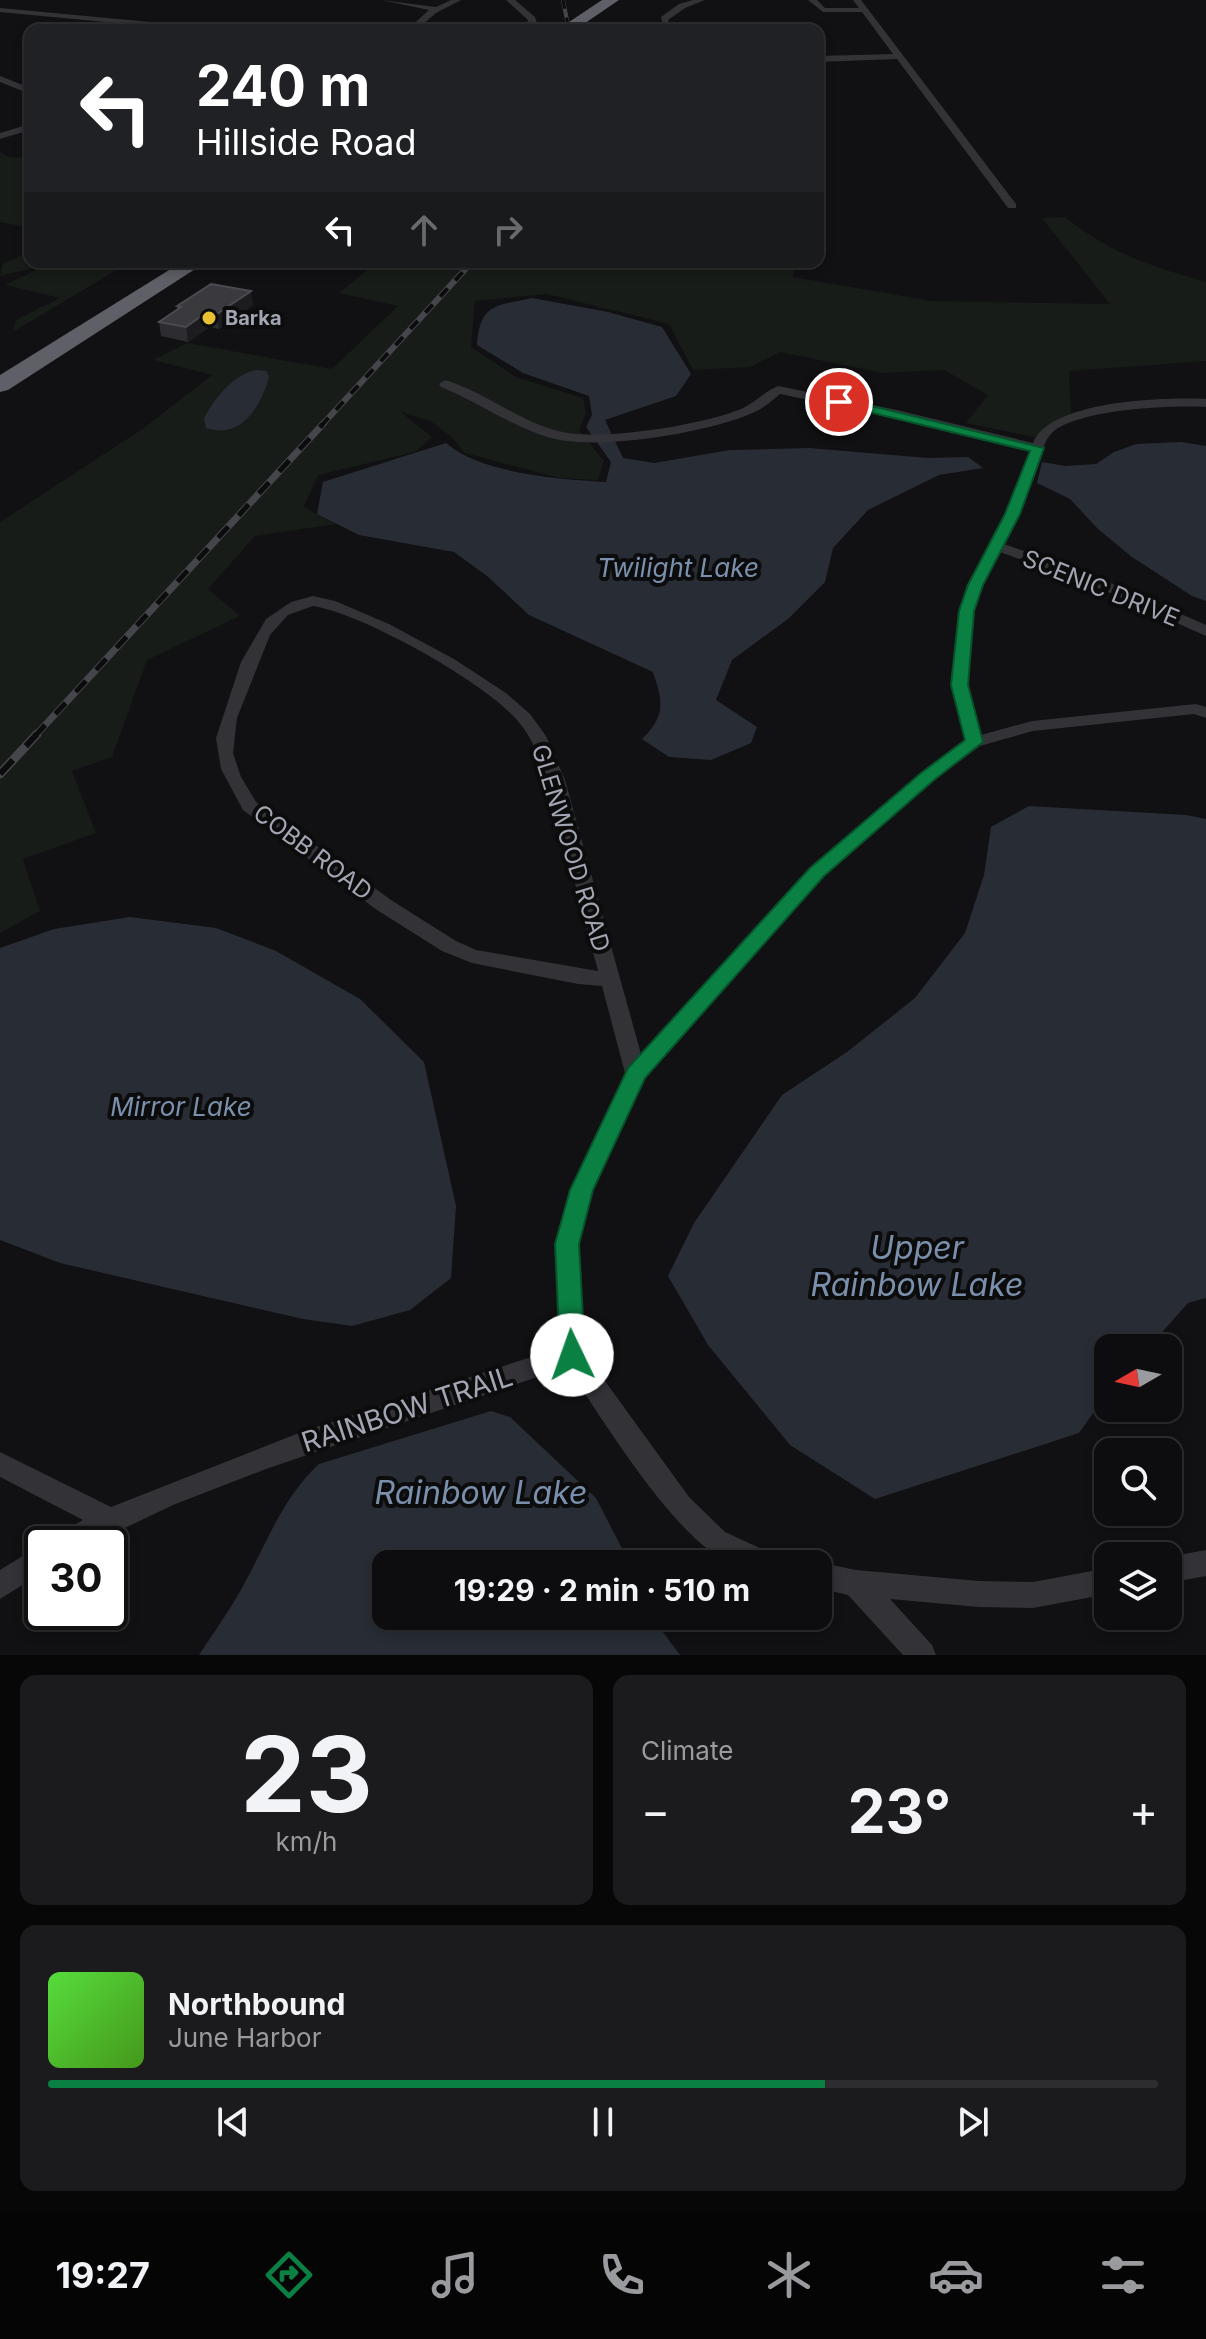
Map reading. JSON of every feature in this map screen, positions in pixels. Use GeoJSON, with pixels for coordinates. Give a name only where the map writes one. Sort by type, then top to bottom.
{"type":"FeatureCollection","features":[{"type":"Feature","properties":{"kind":"highway"},"geometry":{"type":"LineString","coordinates":[[577,24],[618,4]]}},
{"type":"Feature","properties":{"kind":"highway"},"geometry":{"type":"LineString","coordinates":[[596,24],[618,4]]}},
{"type":"Feature","properties":{"kind":"highway"},"geometry":{"type":"LineString","coordinates":[[0,365],[157,268]]}},
{"type":"Feature","properties":{"kind":"highway"},"geometry":{"type":"LineString","coordinates":[[0,385],[186,268]]}},
{"type":"Feature","properties":{"kind":"street"},"geometry":{"type":"LineString","coordinates":[[385,0],[435,9]]}},
{"type":"Feature","properties":{"kind":"street"},"geometry":{"type":"LineString","coordinates":[[418,24],[435,9],[457,0]]}},
{"type":"Feature","properties":{"kind":"street"},"geometry":{"type":"LineString","coordinates":[[510,0],[532,19],[532,24]]}},
{"type":"Feature","properties":{"kind":"street"},"geometry":{"type":"LineString","coordinates":[[666,24],[664,19],[682,6],[701,0]]}},
{"type":"Feature","properties":{"kind":"street"},"geometry":{"type":"LineString","coordinates":[[812,0],[823,10],[864,10]]}},
{"type":"Feature","properties":{"kind":"street"},"geometry":{"type":"LineString","coordinates":[[857,0],[1012,206]]}},
{"type":"Feature","properties":{"kind":"street"},"geometry":{"type":"LineString","coordinates":[[0,10],[150,24]]}},
{"type":"Feature","properties":{"kind":"street"},"geometry":{"type":"LineString","coordinates":[[824,59],[900,56]]}},
{"type":"Feature","properties":{"kind":"street"},"geometry":{"type":"LineString","coordinates":[[0,79],[24,89]]}},
{"type":"Feature","properties":{"kind":"street"},"geometry":{"type":"LineString","coordinates":[[0,136],[24,129]]}},
{"type":"Feature","properties":{"kind":"street"},"geometry":{"type":"LineString","coordinates":[[445,384],[539,429],[576,438],[660,430],[727,419],[761,404],[778,390],[897,414],[1037,448]]}},
{"type":"Feature","properties":{"kind":"street"},"geometry":{"type":"LineString","coordinates":[[974,742],[959,685],[967,611],[975,585],[1013,514],[1044,433],[1055,425],[1086,416],[1169,402],[1206,403]]}},
{"type":"Feature","properties":{"kind":"street","name":"SCENIC DRIVE"},"geometry":{"type":"LineString","coordinates":[[996,546],[1099,583],[1206,631]]}},
{"type":"Feature","properties":{"kind":"street","name":"COBB ROAD"},"geometry":{"type":"LineString","coordinates":[[317,601],[282,612],[256,640],[226,724],[224,745],[227,760],[235,783],[249,806],[372,896],[449,946],[472,956],[578,977],[610,979]]}},
{"type":"Feature","properties":{"kind":"street","name":"GLENWOOD ROAD"},"geometry":{"type":"LineString","coordinates":[[317,601],[334,603],[395,634],[471,679],[514,706],[538,736],[558,790],[636,1073]]}},
{"type":"Feature","properties":{"kind":"street"},"geometry":{"type":"LineString","coordinates":[[735,1550],[716,1541],[680,1506],[572,1355],[567,1244],[582,1190],[636,1073],[817,872],[927,776],[974,742],[1032,726],[1203,709]]}},
{"type":"Feature","properties":{"kind":"street","name":"RAINBOW TRAIL"},"geometry":{"type":"LineString","coordinates":[[96,1526],[206,1477],[339,1428],[572,1355]]}},
{"type":"Feature","properties":{"kind":"street"},"geometry":{"type":"LineString","coordinates":[[0,1464],[108,1519]]}},
{"type":"Feature","properties":{"kind":"street"},"geometry":{"type":"LineString","coordinates":[[1182,1567],[1206,1563]]}},
{"type":"Feature","properties":{"kind":"street"},"geometry":{"type":"LineString","coordinates":[[0,1586],[24,1569]]}},
{"type":"Feature","properties":{"kind":"street"},"geometry":{"type":"LineString","coordinates":[[832,1578],[856,1583],[979,1594],[1033,1595],[1094,1584]]}},
{"type":"Feature","properties":{"kind":"street"},"geometry":{"type":"LineString","coordinates":[[856,1583],[922,1655]]}},
{"type":"Feature","properties":{"kind":"shaded area"},"geometry":{"type":"Polygon","coordinates":[[[0,152],[9,157],[24,158],[24,227],[0,222],[0,152]]]}},
{"type":"Feature","properties":{"kind":"shaded area"},"geometry":{"type":"Polygon","coordinates":[[[1065,217],[1116,250],[1206,282],[1206,361],[1069,371],[1071,417],[1034,437],[966,423],[988,395],[944,370],[883,373],[780,352],[750,367],[693,370],[669,324],[547,294],[475,301],[471,347],[516,377],[583,398],[586,413],[579,430],[604,461],[598,480],[559,478],[465,453],[452,437],[430,421],[401,412],[432,437],[415,452],[318,475],[304,507],[336,524],[255,536],[208,589],[240,616],[147,660],[112,757],[72,771],[96,833],[23,859],[40,911],[0,933],[0,522],[144,428],[212,375],[153,360],[187,343],[332,369],[398,306],[339,293],[370,268],[795,268],[793,277],[932,301],[1110,304],[1042,218],[1065,217]]]}},
{"type":"Feature","properties":{"kind":"shaded area"},"geometry":{"type":"Polygon","coordinates":[[[24,254],[24,268],[33,268],[0,276],[3,264],[24,254]]]}},
{"type":"Feature","properties":{"kind":"shaded area"},"geometry":{"type":"Polygon","coordinates":[[[40,268],[120,268],[13,332],[16,320],[60,298],[5,285],[40,268]]]}},
{"type":"Feature","properties":{"kind":"water","name":"Twilight Lake"},"geometry":{"type":"Polygon","coordinates":[[[532,298],[608,312],[662,327],[691,374],[676,396],[605,420],[623,458],[654,463],[730,450],[809,448],[928,458],[968,457],[983,468],[939,475],[868,510],[833,548],[825,582],[788,619],[732,660],[716,700],[757,727],[751,743],[711,760],[669,757],[642,739],[659,715],[659,692],[653,672],[529,615],[487,576],[454,552],[359,535],[317,514],[323,482],[446,443],[480,462],[500,468],[544,477],[606,482],[611,462],[586,427],[592,415],[589,396],[523,373],[477,345],[486,314],[500,305],[532,298]]]}},
{"type":"Feature","properties":{"kind":"water"},"geometry":{"type":"Polygon","coordinates":[[[258,370],[266,371],[269,377],[261,399],[248,418],[229,429],[206,428],[204,418],[220,395],[233,381],[258,370]]]}},
{"type":"Feature","properties":{"kind":"water"},"geometry":{"type":"Polygon","coordinates":[[[1181,442],[1206,446],[1206,601],[1192,596],[1132,557],[1098,529],[1070,499],[1037,483],[1042,462],[1065,466],[1096,464],[1114,452],[1136,444],[1181,442]]]}},
{"type":"Feature","properties":{"kind":"water","name":"Upper Rainbow Lake"},"geometry":{"type":"Polygon","coordinates":[[[1029,806],[1186,815],[1206,819],[1206,1298],[1188,1303],[1160,1334],[1094,1334],[1094,1412],[1079,1433],[875,1499],[790,1445],[708,1345],[668,1276],[694,1223],[782,1095],[847,1052],[915,998],[965,933],[984,875],[991,827],[1029,806]]]}},
{"type":"Feature","properties":{"kind":"water","name":"Mirror Lake"},"geometry":{"type":"Polygon","coordinates":[[[130,917],[216,928],[276,951],[360,999],[424,1062],[456,1206],[451,1278],[410,1310],[352,1326],[303,1319],[60,1263],[0,1240],[0,948],[54,929],[130,917]]]}},
{"type":"Feature","properties":{"kind":"water","name":"Rainbow Lake"},"geometry":{"type":"Polygon","coordinates":[[[491,1411],[510,1417],[596,1498],[623,1550],[372,1550],[372,1630],[661,1630],[680,1655],[199,1655],[238,1595],[285,1506],[319,1464],[491,1411]]]}},
{"type":"Feature","properties":{"kind":"building"},"geometry":{"type":"Polygon","coordinates":[[[211,284],[251,291],[217,314],[207,312],[186,327],[159,322],[181,307],[177,306],[211,284]]]}},
{"type":"Feature","properties":{"kind":"railway"},"geometry":{"type":"LineString","coordinates":[[563,0],[568,24]]}},
{"type":"Feature","properties":{"kind":"railway"},"geometry":{"type":"LineString","coordinates":[[321,426],[466,268]]}},
{"type":"Feature","properties":{"kind":"railway"},"geometry":{"type":"LineString","coordinates":[[35,736],[323,424]]}},
{"type":"Feature","properties":{"kind":"railway"},"geometry":{"type":"LineString","coordinates":[[0,774],[37,734]]}},
{"type":"Feature","properties":{"kind":"place","name":"Barka"},"geometry":{"type":"Point","coordinates":[209,318]}},
{"type":"Feature","properties":{"kind":"route"},"geometry":{"type":"LineString","coordinates":[[572,1355],[567,1244],[582,1190],[636,1073],[817,872],[927,776],[974,742],[971,721],[959,685],[967,611],[975,585],[1013,514],[1037,448],[839,402]]}}]}
